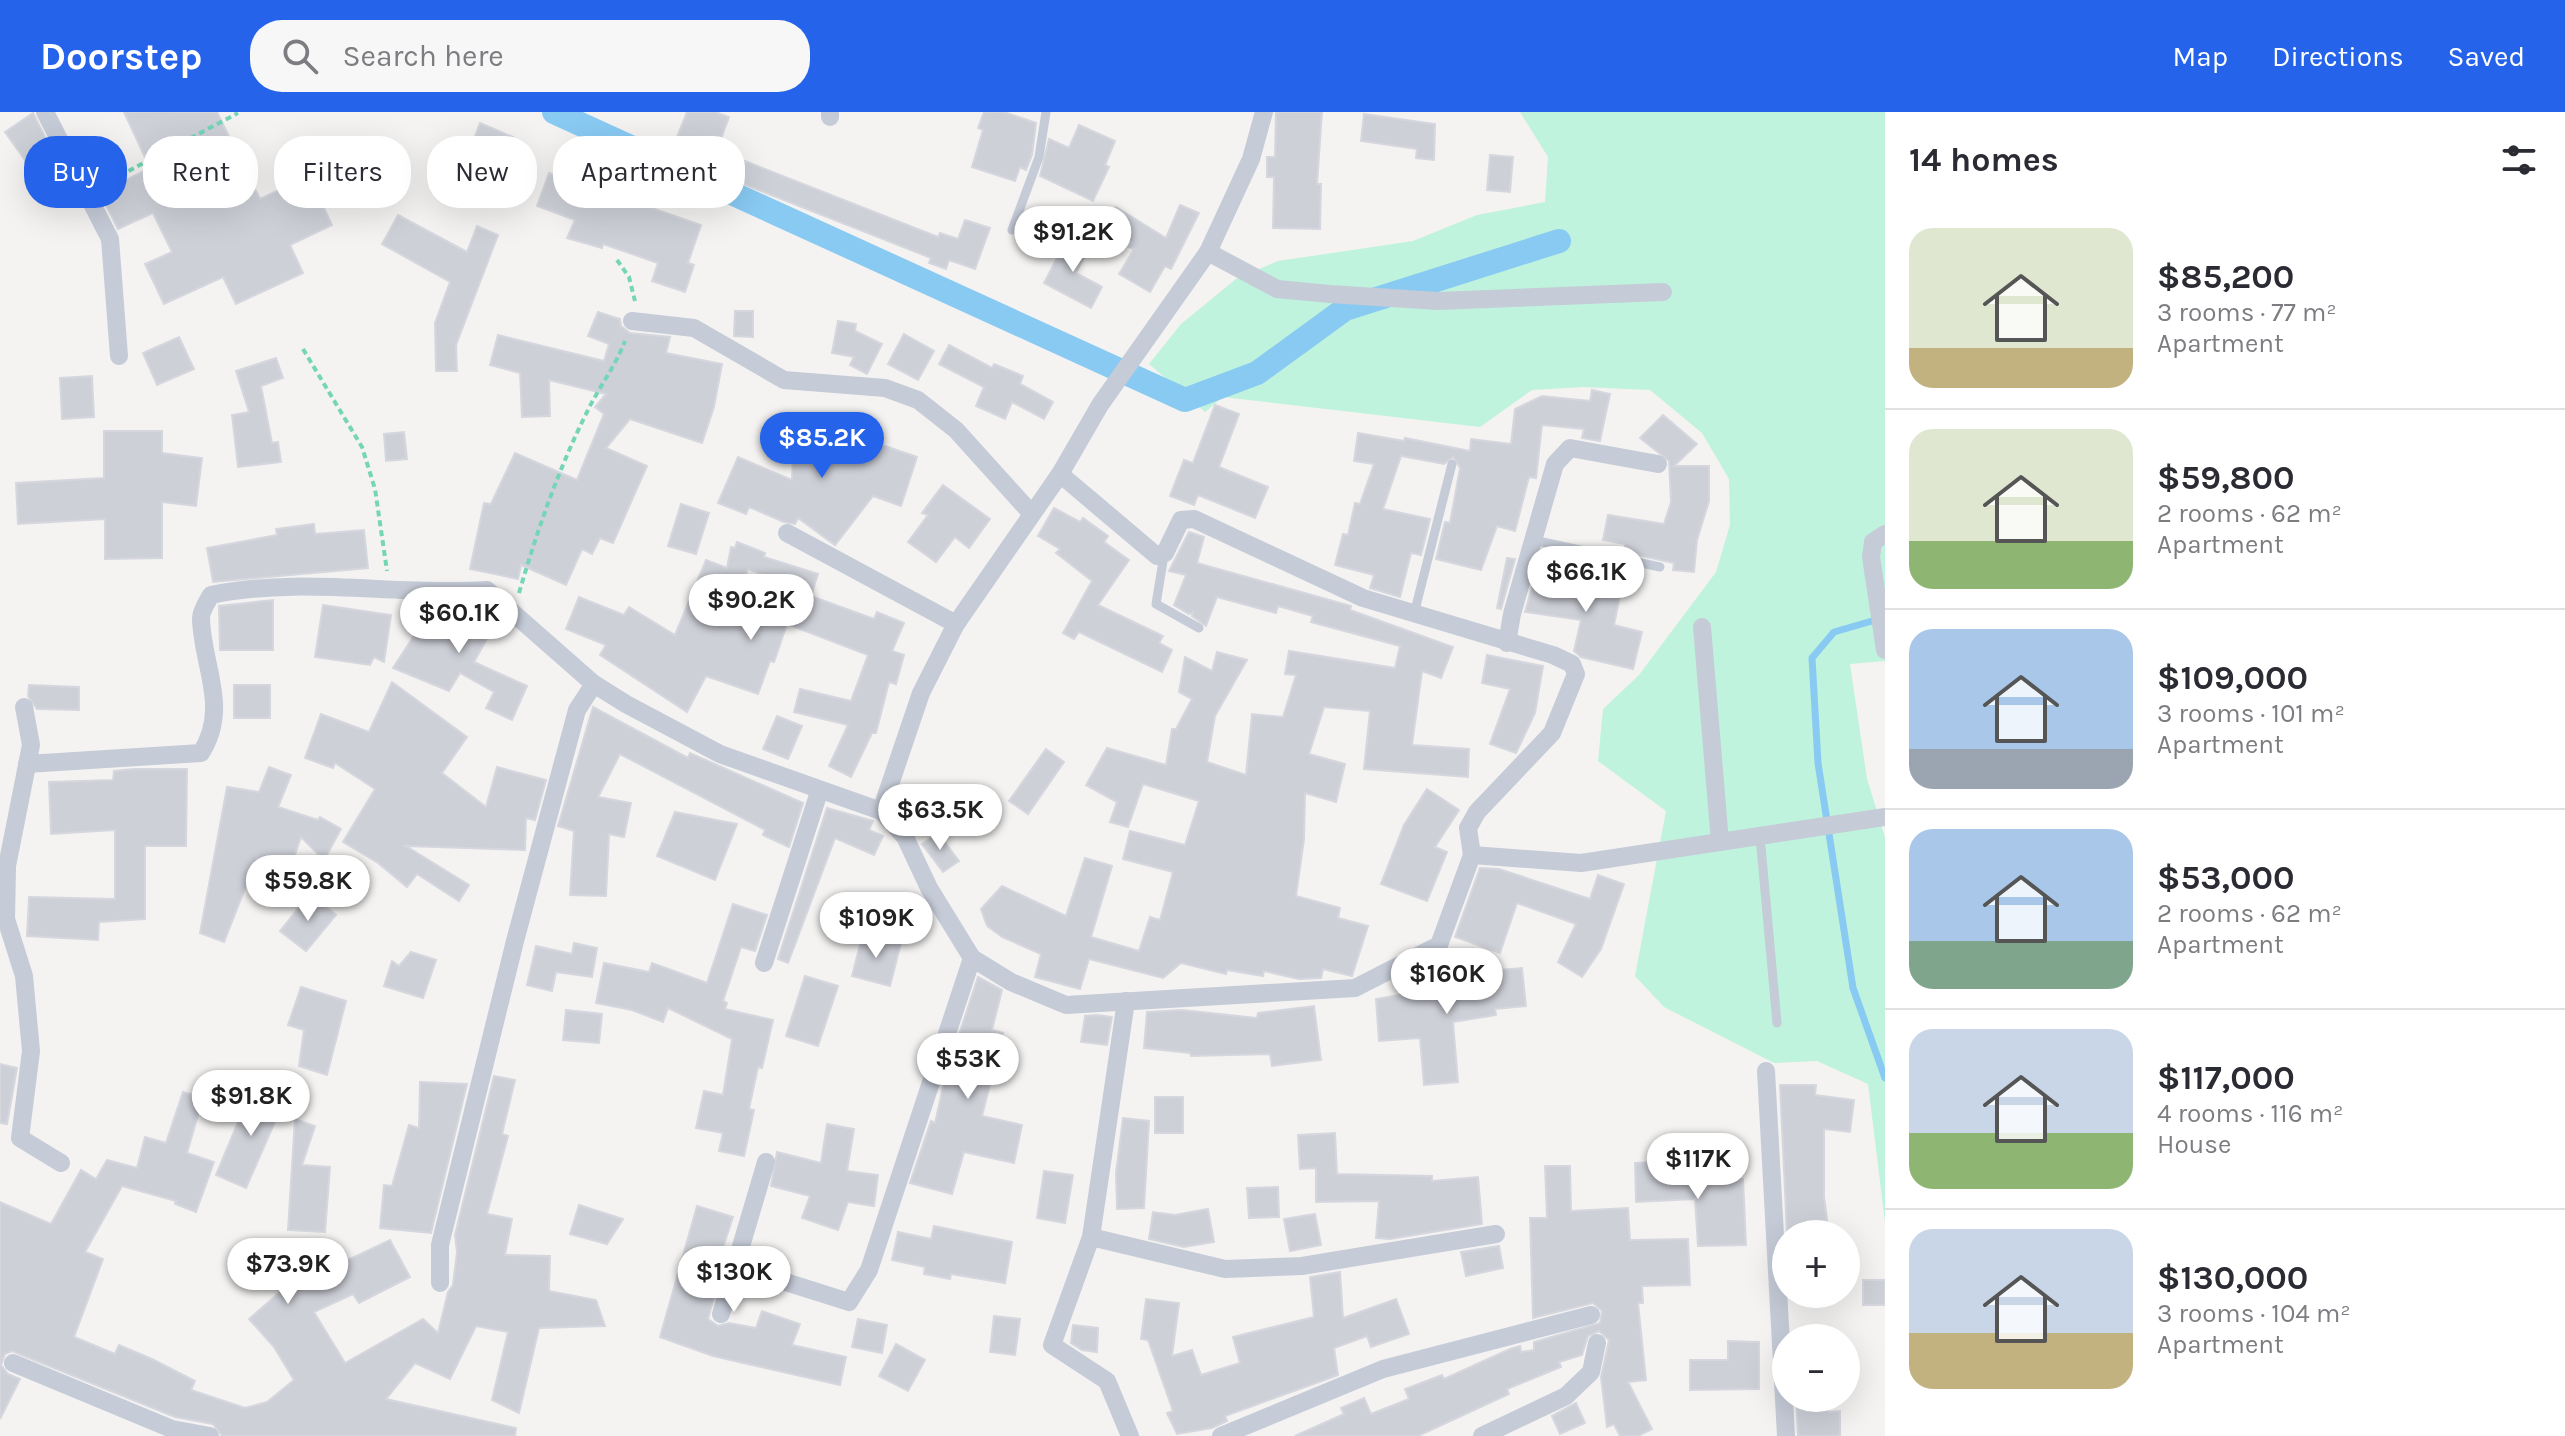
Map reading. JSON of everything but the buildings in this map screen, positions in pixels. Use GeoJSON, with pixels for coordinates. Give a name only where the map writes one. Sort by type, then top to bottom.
{"type":"FeatureCollection","features":[{"type":"Feature","properties":{"kind":"street"},"geometry":{"type":"LineString","coordinates":[[45,112],[57,136]]}},
{"type":"Feature","properties":{"kind":"street"},"geometry":{"type":"LineString","coordinates":[[881,811],[921,693],[956,624],[1060,474],[1100,405],[1208,252],[1251,159],[1264,112]]}},
{"type":"Feature","properties":{"kind":"street"},"geometry":{"type":"LineString","coordinates":[[93,208],[110,239],[119,356]]}},
{"type":"Feature","properties":{"kind":"street"},"geometry":{"type":"LineString","coordinates":[[1208,252],[1277,289],[1330,294],[1438,301],[1663,292]]}},
{"type":"Feature","properties":{"kind":"street"},"geometry":{"type":"LineString","coordinates":[[632,321],[694,328],[784,380],[885,388],[918,400],[956,430],[1031,513]]}},
{"type":"Feature","properties":{"kind":"street"},"geometry":{"type":"LineString","coordinates":[[1507,643],[1555,464],[1570,448],[1658,464]]}},
{"type":"Feature","properties":{"kind":"street"},"geometry":{"type":"LineString","coordinates":[[27,764],[201,753],[212,735],[214,680],[201,616],[211,595],[314,585],[442,593],[487,590],[594,684],[720,754],[819,792],[881,811],[905,837],[929,888],[972,958],[1011,982],[1066,1005],[1355,988],[1439,945],[1472,855],[1468,828],[1477,812],[1552,733],[1576,674],[1572,664],[1553,655],[1363,598],[1194,519],[1181,520],[1165,553],[1157,556],[1060,474]]}},
{"type":"Feature","properties":{"kind":"street"},"geometry":{"type":"LineString","coordinates":[[787,533],[956,624]]}},
{"type":"Feature","properties":{"kind":"street"},"geometry":{"type":"LineString","coordinates":[[1885,534],[1873,542],[1871,557],[1885,650]]}},
{"type":"Feature","properties":{"kind":"street"},"geometry":{"type":"LineString","coordinates":[[1702,627],[1720,842]]}},
{"type":"Feature","properties":{"kind":"street"},"geometry":{"type":"LineString","coordinates":[[440,1283],[440,1245],[515,941],[577,710],[594,684]]}},
{"type":"Feature","properties":{"kind":"street"},"geometry":{"type":"LineString","coordinates":[[24,707],[31,745],[7,866],[3,920],[24,976],[31,1051],[20,1138],[61,1163]]}},
{"type":"Feature","properties":{"kind":"street"},"geometry":{"type":"LineString","coordinates":[[764,963],[819,792]]}},
{"type":"Feature","properties":{"kind":"street"},"geometry":{"type":"LineString","coordinates":[[1472,855],[1581,863],[1885,817]]}},
{"type":"Feature","properties":{"kind":"street"},"geometry":{"type":"LineString","coordinates":[[735,1266],[849,1302],[869,1270],[972,958]]}},
{"type":"Feature","properties":{"kind":"street"},"geometry":{"type":"LineString","coordinates":[[1126,1001],[1091,1237],[1052,1345],[1107,1381],[1130,1436]]}},
{"type":"Feature","properties":{"kind":"street"},"geometry":{"type":"LineString","coordinates":[[1766,1071],[1786,1436]]}},
{"type":"Feature","properties":{"kind":"street"},"geometry":{"type":"LineString","coordinates":[[721,1314],[766,1162]]}},
{"type":"Feature","properties":{"kind":"street"},"geometry":{"type":"LineString","coordinates":[[1091,1237],[1225,1269],[1302,1266],[1496,1234]]}},
{"type":"Feature","properties":{"kind":"street"},"geometry":{"type":"LineString","coordinates":[[1221,1436],[1383,1369],[1591,1315]]}},
{"type":"Feature","properties":{"kind":"street"},"geometry":{"type":"LineString","coordinates":[[1482,1436],[1566,1396],[1591,1372],[1597,1343]]}},
{"type":"Feature","properties":{"kind":"street"},"geometry":{"type":"LineString","coordinates":[[13,1363],[172,1429],[210,1436]]}},
{"type":"Feature","properties":{"kind":"lane"},"geometry":{"type":"LineString","coordinates":[[1012,230],[1039,157],[1046,112]]}},
{"type":"Feature","properties":{"kind":"lane"},"geometry":{"type":"LineString","coordinates":[[1414,614],[1452,464]]}},
{"type":"Feature","properties":{"kind":"lane"},"geometry":{"type":"LineString","coordinates":[[1533,540],[1660,567]]}},
{"type":"Feature","properties":{"kind":"lane"},"geometry":{"type":"LineString","coordinates":[[1165,553],[1156,604],[1199,628]]}},
{"type":"Feature","properties":{"kind":"lane"},"geometry":{"type":"LineString","coordinates":[[1760,836],[1777,1023]]}},
{"type":"Feature","properties":{"kind":"path"},"geometry":{"type":"LineString","coordinates":[[127,172],[238,113]]}},
{"type":"Feature","properties":{"kind":"path"},"geometry":{"type":"LineString","coordinates":[[513,613],[545,507],[587,411],[615,366],[632,321],[634,290],[617,260]]}},
{"type":"Feature","properties":{"kind":"path"},"geometry":{"type":"LineString","coordinates":[[303,349],[362,447],[375,489],[390,590]]}},
{"type":"Feature","properties":{"kind":"green space"},"geometry":{"type":"Polygon","coordinates":[[[1520,112],[1885,112],[1885,661],[1850,664],[1867,779],[1885,837],[1885,1222],[1868,1084],[1817,1061],[1774,1063],[1664,1007],[1635,976],[1666,811],[1598,761],[1603,709],[1639,675],[1716,572],[1730,525],[1729,479],[1702,433],[1650,390],[1583,387],[1532,390],[1480,427],[1223,397],[1205,412],[1149,364],[1181,324],[1236,279],[1278,261],[1413,241],[1477,215],[1545,202],[1548,157],[1520,112]]]}},
{"type":"Feature","properties":{"kind":"waterway"},"geometry":{"type":"LineString","coordinates":[[554,112],[1185,400],[1257,373],[1345,309],[1559,241]]}},
{"type":"Feature","properties":{"kind":"waterway"},"geometry":{"type":"LineString","coordinates":[[1879,619],[1834,632],[1812,658],[1818,763],[1853,988],[1885,1078]]}}]}
